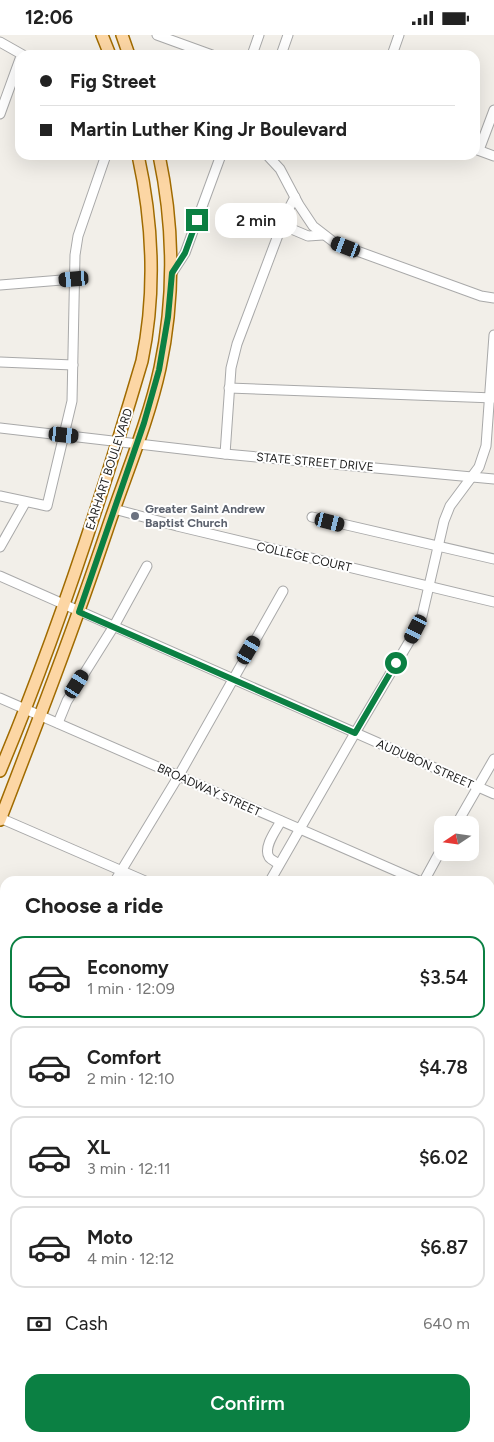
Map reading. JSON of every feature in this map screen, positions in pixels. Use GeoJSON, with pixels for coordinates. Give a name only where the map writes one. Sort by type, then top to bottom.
{"type":"FeatureCollection","features":[{"type":"Feature","properties":{"kind":"main road"},"geometry":{"type":"LineString","coordinates":[[102,35],[108,50]]}},
{"type":"Feature","properties":{"kind":"main road"},"geometry":{"type":"LineString","coordinates":[[122,35],[127,50]]}},
{"type":"Feature","properties":{"kind":"main road","name":"EARHART BOULEVARD"},"geometry":{"type":"LineString","coordinates":[[0,771],[26,709],[64,605],[142,361],[148,321],[151,257],[139,160]]}},
{"type":"Feature","properties":{"kind":"main road","name":"EARHART BOULEVARD"},"geometry":{"type":"LineString","coordinates":[[0,819],[41,716],[79,612],[137,444],[159,370],[168,317],[172,273],[172,243],[166,188],[160,160]]}},
{"type":"Feature","properties":{"kind":"main road"},"geometry":{"type":"LineString","coordinates":[[144,189],[166,188]]}},
{"type":"Feature","properties":{"kind":"street"},"geometry":{"type":"LineString","coordinates":[[157,35],[198,50]]}},
{"type":"Feature","properties":{"kind":"street"},"geometry":{"type":"LineString","coordinates":[[254,50],[259,35]]}},
{"type":"Feature","properties":{"kind":"street"},"geometry":{"type":"LineString","coordinates":[[283,50],[288,35]]}},
{"type":"Feature","properties":{"kind":"street"},"geometry":{"type":"LineString","coordinates":[[394,50],[399,35]]}},
{"type":"Feature","properties":{"kind":"street"},"geometry":{"type":"LineString","coordinates":[[0,42],[15,52]]}},
{"type":"Feature","properties":{"kind":"street"},"geometry":{"type":"LineString","coordinates":[[0,114],[15,74]]}},
{"type":"Feature","properties":{"kind":"street"},"geometry":{"type":"LineString","coordinates":[[480,143],[494,110]]}},
{"type":"Feature","properties":{"kind":"street"},"geometry":{"type":"LineString","coordinates":[[480,151],[494,156]]}},
{"type":"Feature","properties":{"kind":"street"},"geometry":{"type":"LineString","coordinates":[[0,496],[25,503],[47,506],[72,401],[74,279],[78,236],[104,160]]}},
{"type":"Feature","properties":{"kind":"street"},"geometry":{"type":"LineString","coordinates":[[172,273],[185,253],[219,160]]}},
{"type":"Feature","properties":{"kind":"street"},"geometry":{"type":"LineString","coordinates":[[272,160],[280,169],[313,226],[335,243],[481,296],[494,297]]}},
{"type":"Feature","properties":{"kind":"street"},"geometry":{"type":"LineString","coordinates":[[225,454],[231,368],[237,345],[282,225],[295,197]]}},
{"type":"Feature","properties":{"kind":"street"},"geometry":{"type":"LineString","coordinates":[[282,225],[308,236],[323,235]]}},
{"type":"Feature","properties":{"kind":"street"},"geometry":{"type":"LineString","coordinates":[[0,285],[74,279]]}},
{"type":"Feature","properties":{"kind":"street"},"geometry":{"type":"LineString","coordinates":[[273,876],[409,642],[422,616],[444,521],[450,506],[479,467],[486,446],[492,398],[494,335]]}},
{"type":"Feature","properties":{"kind":"street"},"geometry":{"type":"LineString","coordinates":[[0,362],[72,365]]}},
{"type":"Feature","properties":{"kind":"street"},"geometry":{"type":"LineString","coordinates":[[229,388],[492,398]]}},
{"type":"Feature","properties":{"kind":"street","name":"STATE STREET DRIVE"},"geometry":{"type":"LineString","coordinates":[[0,428],[225,454],[494,479]]}},
{"type":"Feature","properties":{"kind":"street"},"geometry":{"type":"LineString","coordinates":[[0,547],[25,503]]}},
{"type":"Feature","properties":{"kind":"street","name":"COLLEGE COURT"},"geometry":{"type":"LineString","coordinates":[[114,509],[177,526],[494,602]]}},
{"type":"Feature","properties":{"kind":"street"},"geometry":{"type":"LineString","coordinates":[[312,517],[494,559]]}},
{"type":"Feature","properties":{"kind":"street"},"geometry":{"type":"LineString","coordinates":[[58,723],[67,701],[114,626],[147,566]]}},
{"type":"Feature","properties":{"kind":"street","name":"AUDUBON STREET"},"geometry":{"type":"LineString","coordinates":[[0,576],[494,794]]}},
{"type":"Feature","properties":{"kind":"street"},"geometry":{"type":"LineString","coordinates":[[118,876],[178,777],[283,591]]}},
{"type":"Feature","properties":{"kind":"street","name":"BROADWAY STREET"},"geometry":{"type":"LineString","coordinates":[[0,698],[407,876]]}},
{"type":"Feature","properties":{"kind":"street"},"geometry":{"type":"LineString","coordinates":[[461,816],[494,759]]}},
{"type":"Feature","properties":{"kind":"street"},"geometry":{"type":"LineString","coordinates":[[0,819],[133,876]]}},
{"type":"Feature","properties":{"kind":"street"},"geometry":{"type":"LineString","coordinates":[[280,864],[270,858],[268,845],[281,821]]}},
{"type":"Feature","properties":{"kind":"street"},"geometry":{"type":"LineString","coordinates":[[427,876],[435,861]]}},
{"type":"Feature","properties":{"kind":"place","name":"Greater Saint Andrew Baptist Church"},"geometry":{"type":"Point","coordinates":[135,516]}},
{"type":"Feature","properties":{"kind":"route"},"geometry":{"type":"LineString","coordinates":[[197,220],[185,253],[172,273],[168,317],[159,370],[144,423],[79,612],[355,733],[396,663]]}}]}
